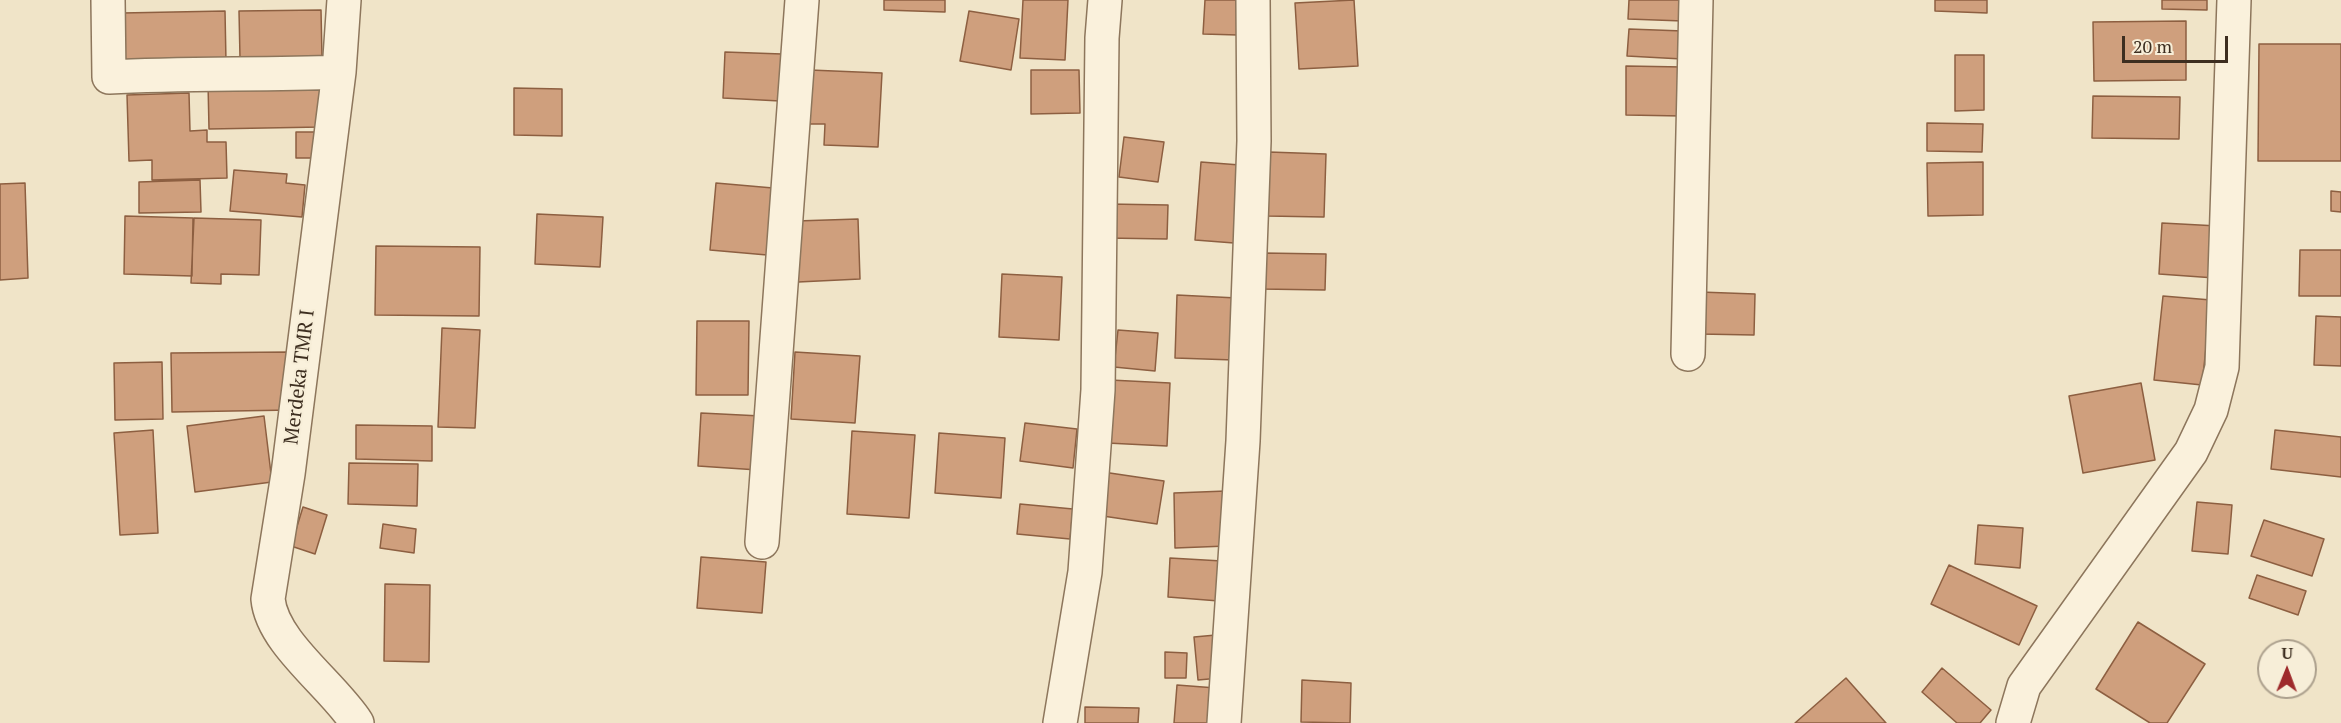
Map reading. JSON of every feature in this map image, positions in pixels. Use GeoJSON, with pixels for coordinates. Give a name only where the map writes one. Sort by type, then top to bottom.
{"type":"FeatureCollection","features":[{"type":"Feature","properties":{"kind":"street"},"geometry":{"type":"LineString","coordinates":[[108,0],[109,77],[339,72]]}},
{"type":"Feature","properties":{"kind":"street","name":"Merdeka TMR I"},"geometry":{"type":"LineString","coordinates":[[344,0],[339,72],[288,474],[268,599],[269,611],[280,633],[357,723]]}},
{"type":"Feature","properties":{"kind":"street"},"geometry":{"type":"LineString","coordinates":[[762,542],[802,0]]}},
{"type":"Feature","properties":{"kind":"street"},"geometry":{"type":"LineString","coordinates":[[1060,723],[1084,572],[1098,390],[1102,38],[1105,0]]}},
{"type":"Feature","properties":{"kind":"street"},"geometry":{"type":"LineString","coordinates":[[1224,723],[1244,441],[1254,141],[1253,0]]}},
{"type":"Feature","properties":{"kind":"street"},"geometry":{"type":"LineString","coordinates":[[1688,354],[1696,0]]}},
{"type":"Feature","properties":{"kind":"street"},"geometry":{"type":"LineString","coordinates":[[2013,723],[2024,686],[2191,452],[2211,410],[2222,367],[2234,0]]}},
{"type":"Feature","properties":{"kind":"building"},"geometry":{"type":"Polygon","coordinates":[[[884,0],[945,0],[945,12],[884,10],[884,0]]]}},
{"type":"Feature","properties":{"kind":"building"},"geometry":{"type":"Polygon","coordinates":[[[1023,0],[1068,0],[1065,60],[1020,58],[1023,0]]]}},
{"type":"Feature","properties":{"kind":"building"},"geometry":{"type":"Polygon","coordinates":[[[1205,0],[1239,0],[1238,35],[1203,34],[1205,0]]]}},
{"type":"Feature","properties":{"kind":"building"},"geometry":{"type":"Polygon","coordinates":[[[1354,0],[1358,66],[1299,69],[1295,3],[1354,0]]]}},
{"type":"Feature","properties":{"kind":"building"},"geometry":{"type":"Polygon","coordinates":[[[1629,0],[1683,0],[1683,21],[1628,19],[1629,0]]]}},
{"type":"Feature","properties":{"kind":"building"},"geometry":{"type":"Polygon","coordinates":[[[1935,0],[1987,0],[1987,13],[1935,11],[1935,0]]]}},
{"type":"Feature","properties":{"kind":"building"},"geometry":{"type":"Polygon","coordinates":[[[2162,0],[2207,0],[2207,10],[2162,9],[2162,0]]]}},
{"type":"Feature","properties":{"kind":"building"},"geometry":{"type":"Polygon","coordinates":[[[321,10],[322,58],[240,58],[239,11],[321,10]]]}},
{"type":"Feature","properties":{"kind":"building"},"geometry":{"type":"Polygon","coordinates":[[[225,11],[226,62],[122,63],[122,13],[225,11]]]}},
{"type":"Feature","properties":{"kind":"building"},"geometry":{"type":"Polygon","coordinates":[[[969,11],[1019,19],[1011,70],[960,61],[969,11]]]}},
{"type":"Feature","properties":{"kind":"building"},"geometry":{"type":"Polygon","coordinates":[[[2186,21],[2186,80],[2094,81],[2093,22],[2186,21]]]}},
{"type":"Feature","properties":{"kind":"building"},"geometry":{"type":"Polygon","coordinates":[[[1629,29],[1683,31],[1682,59],[1627,56],[1629,29]]]}},
{"type":"Feature","properties":{"kind":"building"},"geometry":{"type":"Polygon","coordinates":[[[2259,44],[2341,44],[2341,161],[2258,161],[2259,44]]]}},
{"type":"Feature","properties":{"kind":"building"},"geometry":{"type":"Polygon","coordinates":[[[725,52],[782,54],[780,101],[723,98],[725,52]]]}},
{"type":"Feature","properties":{"kind":"building"},"geometry":{"type":"Polygon","coordinates":[[[1955,55],[1984,55],[1984,110],[1955,111],[1955,55]]]}},
{"type":"Feature","properties":{"kind":"building"},"geometry":{"type":"Polygon","coordinates":[[[1626,66],[1683,67],[1682,116],[1626,115],[1626,66]]]}},
{"type":"Feature","properties":{"kind":"building"},"geometry":{"type":"Polygon","coordinates":[[[810,70],[882,73],[878,147],[824,145],[825,124],[808,124],[810,70]]]}},
{"type":"Feature","properties":{"kind":"building"},"geometry":{"type":"Polygon","coordinates":[[[1031,70],[1079,70],[1080,113],[1031,114],[1031,70]]]}},
{"type":"Feature","properties":{"kind":"building"},"geometry":{"type":"Polygon","coordinates":[[[320,81],[321,127],[209,129],[208,83],[320,81]]]}},
{"type":"Feature","properties":{"kind":"building"},"geometry":{"type":"Polygon","coordinates":[[[514,88],[562,89],[562,136],[514,135],[514,88]]]}},
{"type":"Feature","properties":{"kind":"building"},"geometry":{"type":"Polygon","coordinates":[[[189,93],[190,131],[207,130],[207,142],[226,142],[227,178],[152,180],[152,160],[129,161],[127,95],[189,93]]]}},
{"type":"Feature","properties":{"kind":"building"},"geometry":{"type":"Polygon","coordinates":[[[2093,96],[2180,97],[2179,139],[2092,138],[2093,96]]]}},
{"type":"Feature","properties":{"kind":"building"},"geometry":{"type":"Polygon","coordinates":[[[1927,123],[1983,124],[1982,152],[1927,151],[1927,123]]]}},
{"type":"Feature","properties":{"kind":"building"},"geometry":{"type":"Polygon","coordinates":[[[296,132],[323,132],[323,158],[296,158],[296,132]]]}},
{"type":"Feature","properties":{"kind":"building"},"geometry":{"type":"Polygon","coordinates":[[[1124,137],[1164,142],[1158,182],[1119,177],[1124,137]]]}},
{"type":"Feature","properties":{"kind":"building"},"geometry":{"type":"Polygon","coordinates":[[[1269,152],[1326,154],[1324,217],[1267,216],[1269,152]]]}},
{"type":"Feature","properties":{"kind":"building"},"geometry":{"type":"Polygon","coordinates":[[[1201,162],[1240,165],[1234,243],[1195,240],[1201,162]]]}},
{"type":"Feature","properties":{"kind":"building"},"geometry":{"type":"Polygon","coordinates":[[[1983,162],[1983,215],[1928,216],[1927,163],[1983,162]]]}},
{"type":"Feature","properties":{"kind":"building"},"geometry":{"type":"Polygon","coordinates":[[[234,170],[287,174],[286,183],[305,185],[302,217],[230,211],[234,170]]]}},
{"type":"Feature","properties":{"kind":"building"},"geometry":{"type":"Polygon","coordinates":[[[200,180],[201,212],[139,213],[139,182],[200,180]]]}},
{"type":"Feature","properties":{"kind":"building"},"geometry":{"type":"Polygon","coordinates":[[[25,183],[28,278],[0,280],[0,184],[25,183]]]}},
{"type":"Feature","properties":{"kind":"building"},"geometry":{"type":"Polygon","coordinates":[[[716,183],[773,188],[767,255],[710,250],[716,183]]]}},
{"type":"Feature","properties":{"kind":"building"},"geometry":{"type":"Polygon","coordinates":[[[2331,191],[2341,192],[2341,212],[2331,211],[2331,191]]]}},
{"type":"Feature","properties":{"kind":"building"},"geometry":{"type":"Polygon","coordinates":[[[1108,204],[1168,205],[1167,239],[1106,238],[1108,204]]]}},
{"type":"Feature","properties":{"kind":"building"},"geometry":{"type":"Polygon","coordinates":[[[537,214],[603,217],[600,267],[535,264],[537,214]]]}},
{"type":"Feature","properties":{"kind":"building"},"geometry":{"type":"Polygon","coordinates":[[[125,216],[193,218],[192,276],[124,274],[125,216]]]}},
{"type":"Feature","properties":{"kind":"building"},"geometry":{"type":"Polygon","coordinates":[[[194,218],[261,220],[259,275],[221,274],[221,284],[191,283],[194,218]]]}},
{"type":"Feature","properties":{"kind":"building"},"geometry":{"type":"Polygon","coordinates":[[[858,219],[860,279],[798,282],[796,221],[858,219]]]}},
{"type":"Feature","properties":{"kind":"building"},"geometry":{"type":"Polygon","coordinates":[[[2162,223],[2218,226],[2215,278],[2159,274],[2162,223]]]}},
{"type":"Feature","properties":{"kind":"building"},"geometry":{"type":"Polygon","coordinates":[[[376,246],[480,247],[479,316],[375,315],[376,246]]]}},
{"type":"Feature","properties":{"kind":"building"},"geometry":{"type":"Polygon","coordinates":[[[2300,250],[2341,250],[2341,296],[2299,296],[2300,250]]]}},
{"type":"Feature","properties":{"kind":"building"},"geometry":{"type":"Polygon","coordinates":[[[1263,253],[1326,254],[1325,290],[1261,289],[1263,253]]]}},
{"type":"Feature","properties":{"kind":"building"},"geometry":{"type":"Polygon","coordinates":[[[1002,274],[1062,277],[1059,340],[999,337],[1002,274]]]}},
{"type":"Feature","properties":{"kind":"building"},"geometry":{"type":"Polygon","coordinates":[[[1700,292],[1755,294],[1754,335],[1699,334],[1700,292]]]}},
{"type":"Feature","properties":{"kind":"building"},"geometry":{"type":"Polygon","coordinates":[[[1177,295],[1237,298],[1234,360],[1175,358],[1177,295]]]}},
{"type":"Feature","properties":{"kind":"building"},"geometry":{"type":"Polygon","coordinates":[[[2163,296],[2211,300],[2202,385],[2154,380],[2163,296]]]}},
{"type":"Feature","properties":{"kind":"building"},"geometry":{"type":"Polygon","coordinates":[[[2316,316],[2341,317],[2341,366],[2314,365],[2316,316]]]}},
{"type":"Feature","properties":{"kind":"building"},"geometry":{"type":"Polygon","coordinates":[[[697,321],[749,321],[748,395],[696,395],[697,321]]]}},
{"type":"Feature","properties":{"kind":"building"},"geometry":{"type":"Polygon","coordinates":[[[442,328],[480,330],[475,428],[438,427],[442,328]]]}},
{"type":"Feature","properties":{"kind":"building"},"geometry":{"type":"Polygon","coordinates":[[[1118,330],[1158,333],[1155,371],[1114,367],[1118,330]]]}},
{"type":"Feature","properties":{"kind":"building"},"geometry":{"type":"Polygon","coordinates":[[[291,352],[292,410],[172,412],[171,353],[291,352]]]}},
{"type":"Feature","properties":{"kind":"building"},"geometry":{"type":"Polygon","coordinates":[[[795,352],[860,356],[855,423],[791,419],[795,352]]]}},
{"type":"Feature","properties":{"kind":"building"},"geometry":{"type":"Polygon","coordinates":[[[162,362],[163,419],[115,420],[114,363],[162,362]]]}},
{"type":"Feature","properties":{"kind":"building"},"geometry":{"type":"Polygon","coordinates":[[[1110,380],[1170,383],[1167,446],[1107,443],[1110,380]]]}},
{"type":"Feature","properties":{"kind":"building"},"geometry":{"type":"Polygon","coordinates":[[[2141,383],[2155,460],[2083,473],[2069,396],[2141,383]]]}},
{"type":"Feature","properties":{"kind":"building"},"geometry":{"type":"Polygon","coordinates":[[[701,413],[761,416],[758,470],[698,466],[701,413]]]}},
{"type":"Feature","properties":{"kind":"building"},"geometry":{"type":"Polygon","coordinates":[[[264,416],[272,482],[195,492],[187,426],[264,416]]]}},
{"type":"Feature","properties":{"kind":"building"},"geometry":{"type":"Polygon","coordinates":[[[1025,423],[1077,429],[1073,468],[1020,461],[1025,423]]]}},
{"type":"Feature","properties":{"kind":"building"},"geometry":{"type":"Polygon","coordinates":[[[356,425],[432,426],[432,461],[356,459],[356,425]]]}},
{"type":"Feature","properties":{"kind":"building"},"geometry":{"type":"Polygon","coordinates":[[[153,430],[158,533],[120,535],[114,433],[153,430]]]}},
{"type":"Feature","properties":{"kind":"building"},"geometry":{"type":"Polygon","coordinates":[[[2275,430],[2341,437],[2341,477],[2271,469],[2275,430]]]}},
{"type":"Feature","properties":{"kind":"building"},"geometry":{"type":"Polygon","coordinates":[[[852,431],[915,435],[909,518],[847,514],[852,431]]]}},
{"type":"Feature","properties":{"kind":"building"},"geometry":{"type":"Polygon","coordinates":[[[939,433],[1005,438],[1001,498],[935,493],[939,433]]]}},
{"type":"Feature","properties":{"kind":"building"},"geometry":{"type":"Polygon","coordinates":[[[349,463],[418,464],[417,506],[348,504],[349,463]]]}},
{"type":"Feature","properties":{"kind":"building"},"geometry":{"type":"Polygon","coordinates":[[[1103,472],[1164,481],[1157,524],[1096,515],[1103,472]]]}},
{"type":"Feature","properties":{"kind":"building"},"geometry":{"type":"Polygon","coordinates":[[[1226,491],[1227,546],[1175,548],[1174,493],[1226,491]]]}},
{"type":"Feature","properties":{"kind":"building"},"geometry":{"type":"Polygon","coordinates":[[[2197,502],[2232,505],[2228,554],[2192,551],[2197,502]]]}},
{"type":"Feature","properties":{"kind":"building"},"geometry":{"type":"Polygon","coordinates":[[[1020,504],[1073,509],[1070,539],[1017,534],[1020,504]]]}},
{"type":"Feature","properties":{"kind":"building"},"geometry":{"type":"Polygon","coordinates":[[[303,507],[327,515],[315,554],[291,546],[303,507]]]}},
{"type":"Feature","properties":{"kind":"building"},"geometry":{"type":"Polygon","coordinates":[[[2264,520],[2324,539],[2312,576],[2251,556],[2264,520]]]}},
{"type":"Feature","properties":{"kind":"building"},"geometry":{"type":"Polygon","coordinates":[[[383,524],[416,529],[414,553],[380,548],[383,524]]]}},
{"type":"Feature","properties":{"kind":"building"},"geometry":{"type":"Polygon","coordinates":[[[1978,525],[2023,528],[2020,568],[1975,564],[1978,525]]]}},
{"type":"Feature","properties":{"kind":"building"},"geometry":{"type":"Polygon","coordinates":[[[701,557],[766,562],[762,613],[697,608],[701,557]]]}},
{"type":"Feature","properties":{"kind":"building"},"geometry":{"type":"Polygon","coordinates":[[[1170,558],[1222,561],[1219,601],[1168,597],[1170,558]]]}},
{"type":"Feature","properties":{"kind":"building"},"geometry":{"type":"Polygon","coordinates":[[[1949,565],[2037,606],[2019,645],[1931,604],[1949,565]]]}},
{"type":"Feature","properties":{"kind":"building"},"geometry":{"type":"Polygon","coordinates":[[[2257,575],[2306,591],[2298,615],[2249,598],[2257,575]]]}},
{"type":"Feature","properties":{"kind":"building"},"geometry":{"type":"Polygon","coordinates":[[[385,584],[430,585],[429,662],[384,661],[385,584]]]}},
{"type":"Feature","properties":{"kind":"building"},"geometry":{"type":"Polygon","coordinates":[[[2138,622],[2205,664],[2167,723],[2150,723],[2096,689],[2138,622]]]}},
{"type":"Feature","properties":{"kind":"building"},"geometry":{"type":"Polygon","coordinates":[[[1216,635],[1220,678],[1198,680],[1194,637],[1216,635]]]}},
{"type":"Feature","properties":{"kind":"building"},"geometry":{"type":"Polygon","coordinates":[[[1165,652],[1187,653],[1186,678],[1165,678],[1165,652]]]}},
{"type":"Feature","properties":{"kind":"building"},"geometry":{"type":"Polygon","coordinates":[[[1942,668],[1991,710],[1980,723],[1957,723],[1922,692],[1942,668]]]}},
{"type":"Feature","properties":{"kind":"building"},"geometry":{"type":"Polygon","coordinates":[[[1846,678],[1886,723],[1795,723],[1846,678]]]}},
{"type":"Feature","properties":{"kind":"building"},"geometry":{"type":"Polygon","coordinates":[[[1302,680],[1351,683],[1350,723],[1301,722],[1302,680]]]}},
{"type":"Feature","properties":{"kind":"building"},"geometry":{"type":"Polygon","coordinates":[[[1177,685],[1216,688],[1214,723],[1174,723],[1177,685]]]}},
{"type":"Feature","properties":{"kind":"building"},"geometry":{"type":"Polygon","coordinates":[[[1085,707],[1139,708],[1138,723],[1085,723],[1085,707]]]}}]}
